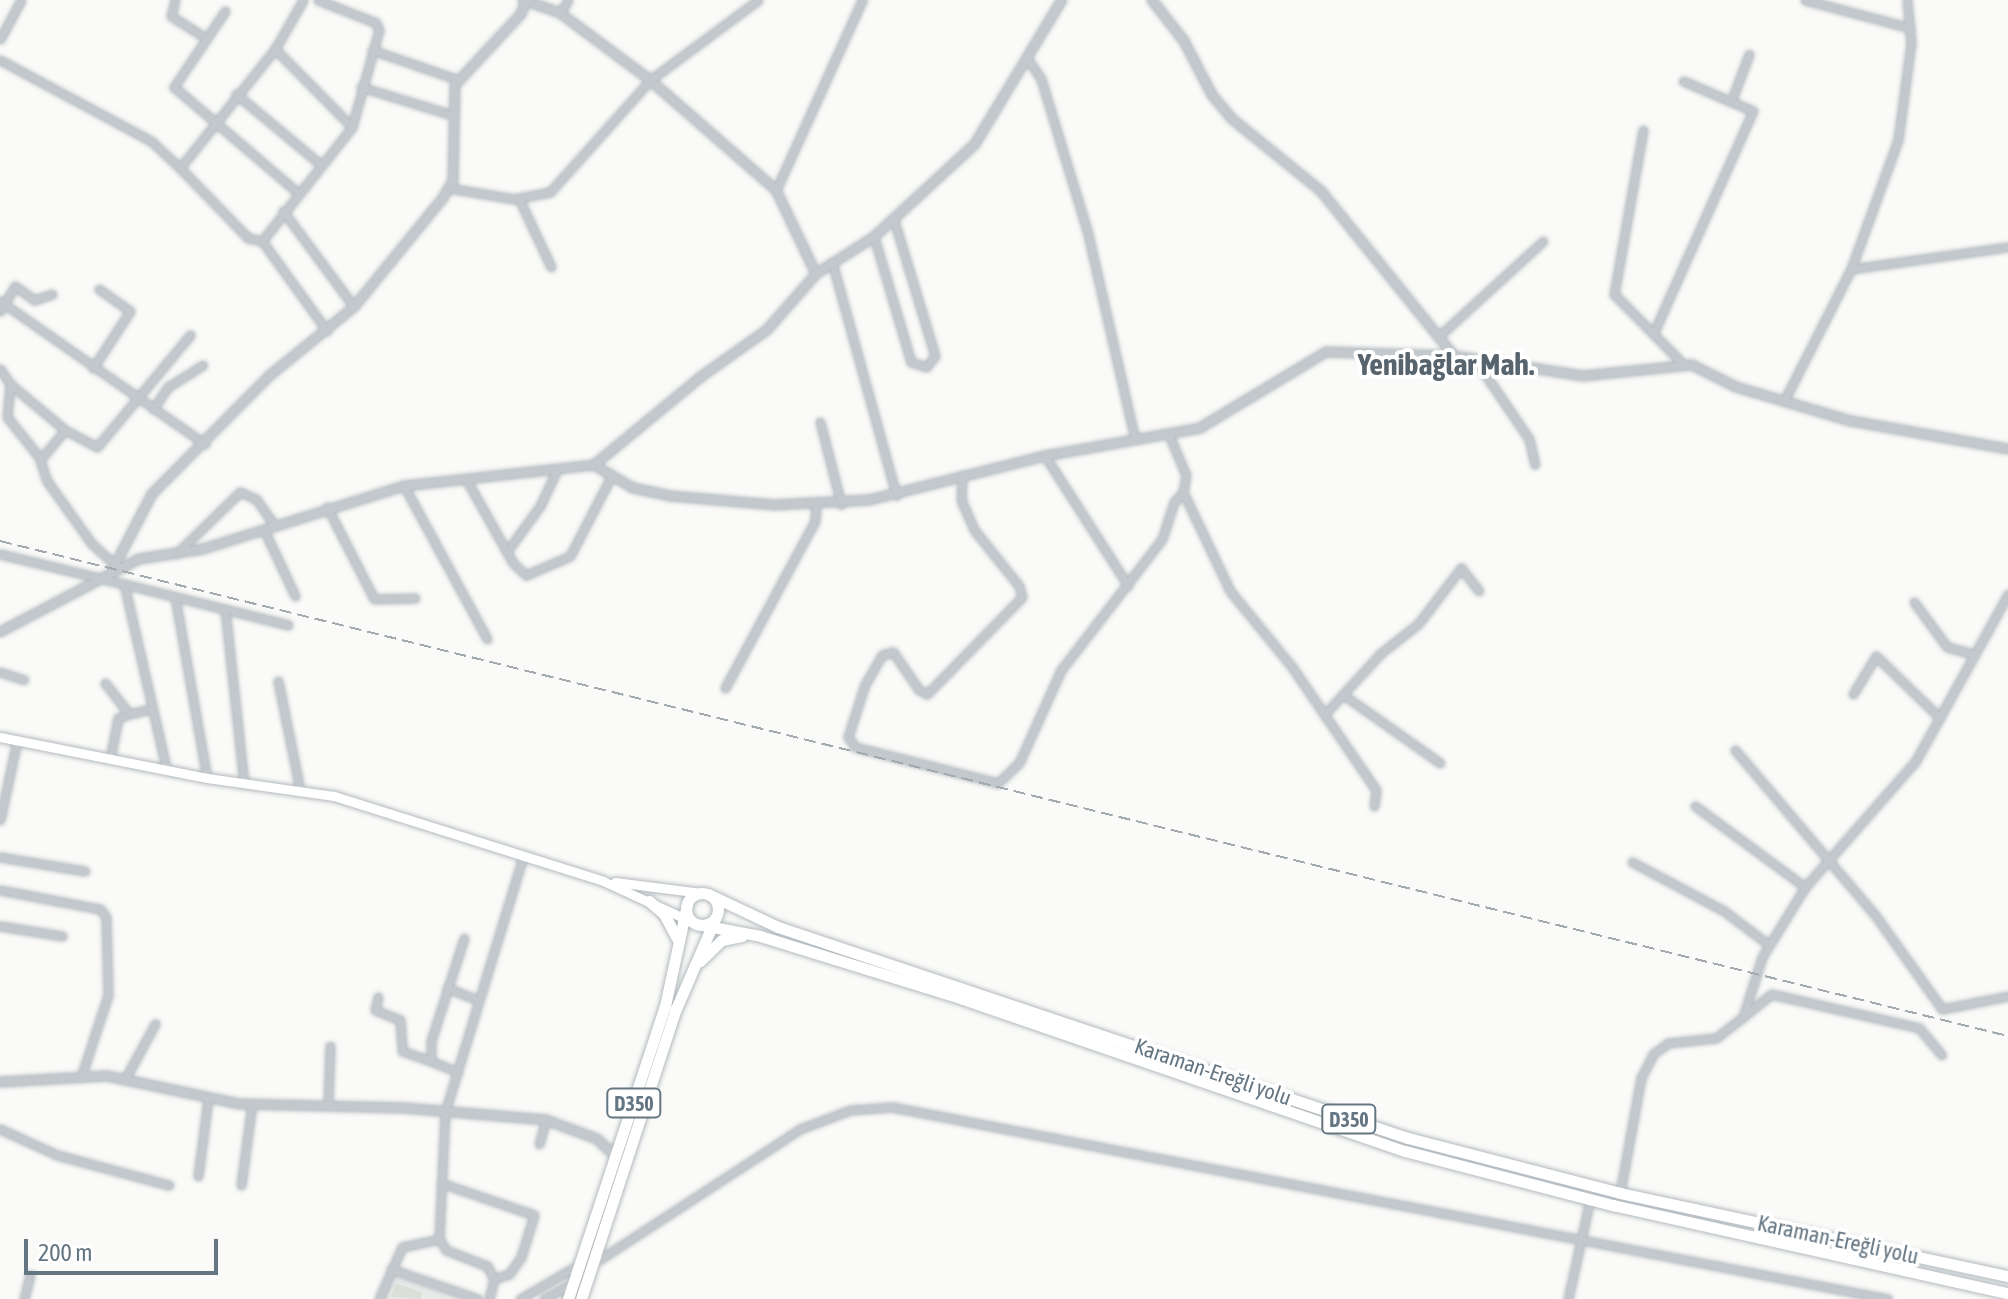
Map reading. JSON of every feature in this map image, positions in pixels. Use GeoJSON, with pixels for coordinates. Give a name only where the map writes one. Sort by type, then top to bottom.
{"type":"FeatureCollection","features":[{"type":"Feature","properties":{"kind":"highway","name":"D350"},"geometry":{"type":"LineString","coordinates":[[568,1299],[617,1157],[677,953],[700,922],[687,904],[706,894]]}},
{"type":"Feature","properties":{"kind":"highway"},"geometry":{"type":"LineString","coordinates":[[687,982],[700,922],[718,906],[706,894]]}},
{"type":"Feature","properties":{"kind":"highway","name":"Karaman-Ereğli yolu"},"geometry":{"type":"LineString","coordinates":[[706,894],[778,927],[1395,1134],[1620,1193],[2008,1276]]}},
{"type":"Feature","properties":{"kind":"highway"},"geometry":{"type":"LineString","coordinates":[[649,901],[671,924],[677,953]]}},
{"type":"Feature","properties":{"kind":"highway","name":"Karaman-Ereğli yolu"},"geometry":{"type":"LineString","coordinates":[[700,922],[760,936],[1076,1037],[1327,1128],[1590,1199],[2008,1293]]}},
{"type":"Feature","properties":{"kind":"highway","name":"D350"},"geometry":{"type":"LineString","coordinates":[[581,1299],[596,1262],[687,982],[722,940],[760,936]]}},
{"type":"Feature","properties":{"kind":"main road"},"geometry":{"type":"LineString","coordinates":[[0,737],[244,785],[334,796],[603,881],[700,922]]}},
{"type":"Feature","properties":{"kind":"main road"},"geometry":{"type":"LineString","coordinates":[[603,881],[706,894]]}},
{"type":"Feature","properties":{"kind":"street"},"geometry":{"type":"LineString","coordinates":[[0,39],[20,0]]}},
{"type":"Feature","properties":{"kind":"street"},"geometry":{"type":"LineString","coordinates":[[175,0],[171,16],[206,38]]}},
{"type":"Feature","properties":{"kind":"street"},"geometry":{"type":"LineString","coordinates":[[180,168],[236,94],[275,49],[303,0]]}},
{"type":"Feature","properties":{"kind":"street"},"geometry":{"type":"LineString","coordinates":[[262,241],[352,127],[379,30],[376,23],[318,0]]}},
{"type":"Feature","properties":{"kind":"street"},"geometry":{"type":"LineString","coordinates":[[0,632],[97,579],[113,566],[152,494],[205,444],[269,376],[354,307],[449,188],[452,115],[459,80],[521,14],[524,0],[560,13],[650,80],[776,190],[816,274]]}},
{"type":"Feature","properties":{"kind":"street"},"geometry":{"type":"LineString","coordinates":[[560,13],[568,0]]}},
{"type":"Feature","properties":{"kind":"street"},"geometry":{"type":"LineString","coordinates":[[449,188],[519,199],[550,192],[650,80],[758,0]]}},
{"type":"Feature","properties":{"kind":"street"},"geometry":{"type":"LineString","coordinates":[[776,190],[862,0]]}},
{"type":"Feature","properties":{"kind":"street"},"geometry":{"type":"LineString","coordinates":[[113,566],[176,554],[264,530],[327,507],[404,486],[594,465],[767,330],[816,274],[874,237],[975,144],[1062,0]]}},
{"type":"Feature","properties":{"kind":"street"},"geometry":{"type":"LineString","coordinates":[[1152,0],[1184,41],[1212,95],[1232,119],[1321,191],[1454,356]]}},
{"type":"Feature","properties":{"kind":"street"},"geometry":{"type":"LineString","coordinates":[[1805,0],[1910,28]]}},
{"type":"Feature","properties":{"kind":"street"},"geometry":{"type":"LineString","coordinates":[[1784,401],[1851,269],[1898,140],[1910,28],[1907,0]]}},
{"type":"Feature","properties":{"kind":"street"},"geometry":{"type":"LineString","coordinates":[[225,11],[174,87],[298,193]]}},
{"type":"Feature","properties":{"kind":"street"},"geometry":{"type":"LineString","coordinates":[[275,49],[352,127]]}},
{"type":"Feature","properties":{"kind":"street"},"geometry":{"type":"LineString","coordinates":[[372,50],[459,80]]}},
{"type":"Feature","properties":{"kind":"street"},"geometry":{"type":"LineString","coordinates":[[1731,102],[1749,54]]}},
{"type":"Feature","properties":{"kind":"street"},"geometry":{"type":"LineString","coordinates":[[1027,58],[1041,79],[1087,230],[1135,440]]}},
{"type":"Feature","properties":{"kind":"street"},"geometry":{"type":"LineString","coordinates":[[0,60],[151,141],[248,238],[262,241],[327,331]]}},
{"type":"Feature","properties":{"kind":"street"},"geometry":{"type":"LineString","coordinates":[[1654,332],[1753,111],[1683,81]]}},
{"type":"Feature","properties":{"kind":"street"},"geometry":{"type":"LineString","coordinates":[[361,87],[452,115]]}},
{"type":"Feature","properties":{"kind":"street"},"geometry":{"type":"LineString","coordinates":[[236,94],[320,164]]}},
{"type":"Feature","properties":{"kind":"street"},"geometry":{"type":"LineString","coordinates":[[1643,130],[1631,223],[1614,287],[1618,302],[1654,332],[1683,364],[1784,401],[1934,439],[2008,449]]}},
{"type":"Feature","properties":{"kind":"street"},"geometry":{"type":"LineString","coordinates":[[519,199],[551,267]]}},
{"type":"Feature","properties":{"kind":"street"},"geometry":{"type":"LineString","coordinates":[[283,211],[354,307]]}},
{"type":"Feature","properties":{"kind":"street"},"geometry":{"type":"LineString","coordinates":[[874,237],[911,362],[926,367],[935,356],[894,220]]}},
{"type":"Feature","properties":{"kind":"street"},"geometry":{"type":"LineString","coordinates":[[1438,337],[1543,241]]}},
{"type":"Feature","properties":{"kind":"street"},"geometry":{"type":"LineString","coordinates":[[1851,269],[2008,247]]}},
{"type":"Feature","properties":{"kind":"street"},"geometry":{"type":"LineString","coordinates":[[832,262],[896,495]]}},
{"type":"Feature","properties":{"kind":"street"},"geometry":{"type":"LineString","coordinates":[[52,294],[34,300],[15,286],[1,306],[205,444]]}},
{"type":"Feature","properties":{"kind":"street"},"geometry":{"type":"LineString","coordinates":[[93,368],[130,311],[99,289]]}},
{"type":"Feature","properties":{"kind":"street"},"geometry":{"type":"LineString","coordinates":[[0,369],[10,384],[65,430],[97,447],[190,335]]}},
{"type":"Feature","properties":{"kind":"street"},"geometry":{"type":"LineString","coordinates":[[594,465],[633,488],[670,496],[774,505],[841,504],[896,495],[962,475],[1045,456],[1169,435],[1226,416],[1307,359],[1326,352],[1454,356],[1610,377],[1683,364]]}},
{"type":"Feature","properties":{"kind":"street"},"geometry":{"type":"LineString","coordinates":[[1476,361],[1529,439],[1535,464]]}},
{"type":"Feature","properties":{"kind":"street"},"geometry":{"type":"LineString","coordinates":[[153,409],[168,387],[203,365]]}},
{"type":"Feature","properties":{"kind":"street"},"geometry":{"type":"LineString","coordinates":[[10,384],[7,417],[40,460],[47,481],[92,544],[113,566]]}},
{"type":"Feature","properties":{"kind":"street"},"geometry":{"type":"LineString","coordinates":[[820,422],[841,504]]}},
{"type":"Feature","properties":{"kind":"street"},"geometry":{"type":"LineString","coordinates":[[40,460],[65,430]]}},
{"type":"Feature","properties":{"kind":"street"},"geometry":{"type":"LineString","coordinates":[[962,475],[961,500],[975,531],[1019,586],[1022,597],[927,694],[893,652],[882,655],[865,684],[848,737],[855,747],[998,783],[1019,763],[1061,670],[1162,539],[1174,502],[1183,492],[1186,475],[1169,435]]}},
{"type":"Feature","properties":{"kind":"street"},"geometry":{"type":"LineString","coordinates":[[1045,456],[1128,586]]}},
{"type":"Feature","properties":{"kind":"street"},"geometry":{"type":"LineString","coordinates":[[508,550],[540,506],[557,470]]}},
{"type":"Feature","properties":{"kind":"street"},"geometry":{"type":"LineString","coordinates":[[466,479],[526,575],[570,556],[611,477]]}},
{"type":"Feature","properties":{"kind":"street"},"geometry":{"type":"LineString","coordinates":[[404,486],[487,639]]}},
{"type":"Feature","properties":{"kind":"street"},"geometry":{"type":"LineString","coordinates":[[176,554],[240,492],[256,499],[275,526]]}},
{"type":"Feature","properties":{"kind":"street"},"geometry":{"type":"LineString","coordinates":[[1183,492],[1230,591],[1324,715],[1376,790],[1374,806]]}},
{"type":"Feature","properties":{"kind":"street"},"geometry":{"type":"LineString","coordinates":[[725,688],[815,521],[816,503]]}},
{"type":"Feature","properties":{"kind":"street"},"geometry":{"type":"LineString","coordinates":[[327,507],[374,599],[415,598]]}},
{"type":"Feature","properties":{"kind":"street"},"geometry":{"type":"LineString","coordinates":[[264,530],[295,596]]}},
{"type":"Feature","properties":{"kind":"street"},"geometry":{"type":"LineString","coordinates":[[0,554],[288,625]]}},
{"type":"Feature","properties":{"kind":"street"},"geometry":{"type":"LineString","coordinates":[[1324,715],[1345,696],[1381,653],[1418,624],[1461,568],[1479,591]]}},
{"type":"Feature","properties":{"kind":"street"},"geometry":{"type":"LineString","coordinates":[[124,584],[167,771]]}},
{"type":"Feature","properties":{"kind":"street"},"geometry":{"type":"LineString","coordinates":[[1743,1017],[1769,945],[1805,887],[1827,858],[1915,762],[2008,594]]}},
{"type":"Feature","properties":{"kind":"street"},"geometry":{"type":"LineString","coordinates":[[175,597],[207,778]]}},
{"type":"Feature","properties":{"kind":"street"},"geometry":{"type":"LineString","coordinates":[[1914,602],[1947,647],[1974,654]]}},
{"type":"Feature","properties":{"kind":"street"},"geometry":{"type":"LineString","coordinates":[[225,609],[244,785]]}},
{"type":"Feature","properties":{"kind":"street"},"geometry":{"type":"LineString","coordinates":[[1853,694],[1876,656],[1940,718]]}},
{"type":"Feature","properties":{"kind":"street"},"geometry":{"type":"LineString","coordinates":[[0,672],[24,680]]}},
{"type":"Feature","properties":{"kind":"street"},"geometry":{"type":"LineString","coordinates":[[278,681],[300,790]]}},
{"type":"Feature","properties":{"kind":"street"},"geometry":{"type":"LineString","coordinates":[[105,683],[129,714]]}},
{"type":"Feature","properties":{"kind":"street"},"geometry":{"type":"LineString","coordinates":[[1345,696],[1440,763]]}},
{"type":"Feature","properties":{"kind":"street"},"geometry":{"type":"LineString","coordinates":[[110,759],[118,718],[151,709]]}},
{"type":"Feature","properties":{"kind":"street"},"geometry":{"type":"LineString","coordinates":[[0,820],[17,741]]}},
{"type":"Feature","properties":{"kind":"street"},"geometry":{"type":"LineString","coordinates":[[1735,750],[1767,794],[1827,858],[1942,1009],[2008,996]]}},
{"type":"Feature","properties":{"kind":"street"},"geometry":{"type":"LineString","coordinates":[[1695,806],[1805,887]]}},
{"type":"Feature","properties":{"kind":"street"},"geometry":{"type":"LineString","coordinates":[[0,857],[85,871]]}},
{"type":"Feature","properties":{"kind":"street"},"geometry":{"type":"LineString","coordinates":[[489,1299],[494,1279],[487,1266],[446,1250],[439,1239],[445,1112],[523,857]]}},
{"type":"Feature","properties":{"kind":"street"},"geometry":{"type":"LineString","coordinates":[[1632,862],[1724,911],[1769,945]]}},
{"type":"Feature","properties":{"kind":"street"},"geometry":{"type":"LineString","coordinates":[[0,890],[100,909],[106,917],[108,995],[82,1074]]}},
{"type":"Feature","properties":{"kind":"street"},"geometry":{"type":"LineString","coordinates":[[0,926],[62,936]]}},
{"type":"Feature","properties":{"kind":"street"},"geometry":{"type":"LineString","coordinates":[[431,1061],[431,1041],[464,938]]}},
{"type":"Feature","properties":{"kind":"street"},"geometry":{"type":"LineString","coordinates":[[447,988],[479,1000]]}},
{"type":"Feature","properties":{"kind":"street"},"geometry":{"type":"LineString","coordinates":[[1620,1193],[1641,1078],[1653,1054],[1668,1043],[1716,1038],[1733,1031],[1743,1017],[1771,994],[1919,1028],[1942,1055]]}},
{"type":"Feature","properties":{"kind":"street"},"geometry":{"type":"LineString","coordinates":[[378,997],[375,1010],[400,1020],[404,1028],[402,1051],[458,1072]]}},
{"type":"Feature","properties":{"kind":"street"},"geometry":{"type":"LineString","coordinates":[[125,1079],[155,1024]]}},
{"type":"Feature","properties":{"kind":"street"},"geometry":{"type":"LineString","coordinates":[[328,1105],[330,1046]]}},
{"type":"Feature","properties":{"kind":"street"},"geometry":{"type":"LineString","coordinates":[[0,1082],[82,1074],[125,1079],[208,1099],[252,1104],[328,1105],[546,1120],[597,1139],[617,1157]]}},
{"type":"Feature","properties":{"kind":"street"},"geometry":{"type":"LineString","coordinates":[[198,1176],[208,1099]]}},
{"type":"Feature","properties":{"kind":"street"},"geometry":{"type":"LineString","coordinates":[[241,1185],[252,1104]]}},
{"type":"Feature","properties":{"kind":"street"},"geometry":{"type":"LineString","coordinates":[[596,1262],[800,1129],[837,1114],[877,1107],[1583,1237],[1888,1299]]}},
{"type":"Feature","properties":{"kind":"street"},"geometry":{"type":"LineString","coordinates":[[539,1144],[546,1120]]}},
{"type":"Feature","properties":{"kind":"street"},"geometry":{"type":"LineString","coordinates":[[0,1129],[57,1155],[169,1185]]}},
{"type":"Feature","properties":{"kind":"street"},"geometry":{"type":"LineString","coordinates":[[441,1183],[534,1215],[521,1257],[509,1274],[494,1279]]}},
{"type":"Feature","properties":{"kind":"street"},"geometry":{"type":"LineString","coordinates":[[1568,1299],[1590,1199]]}},
{"type":"Feature","properties":{"kind":"street"},"geometry":{"type":"LineString","coordinates":[[379,1299],[402,1247],[439,1239]]}},
{"type":"Feature","properties":{"kind":"street"},"geometry":{"type":"LineString","coordinates":[[520,1299],[582,1263]]}},
{"type":"Feature","properties":{"kind":"street"},"geometry":{"type":"LineString","coordinates":[[391,1269],[478,1299]]}},
{"type":"Feature","properties":{"kind":"street"},"geometry":{"type":"LineString","coordinates":[[24,1299],[30,1275]]}},
{"type":"Feature","properties":{"kind":"street"},"geometry":{"type":"LineString","coordinates":[[544,1299],[575,1282]]}},
{"type":"Feature","properties":{"kind":"shaded area"},"geometry":{"type":"Polygon","coordinates":[[[392,1274],[464,1299],[382,1299],[392,1274]]]}},
{"type":"Feature","properties":{"kind":"shaded area"},"geometry":{"type":"Polygon","coordinates":[[[396,1283],[423,1293],[420,1299],[391,1297],[396,1283]]]}},
{"type":"Feature","properties":{"kind":"railway"},"geometry":{"type":"LineString","coordinates":[[0,541],[2008,1036]]}},
{"type":"Feature","properties":{"kind":"district","name":"Yenibağlar Mah."},"geometry":{"type":"Point","coordinates":[1446,364]}}]}
